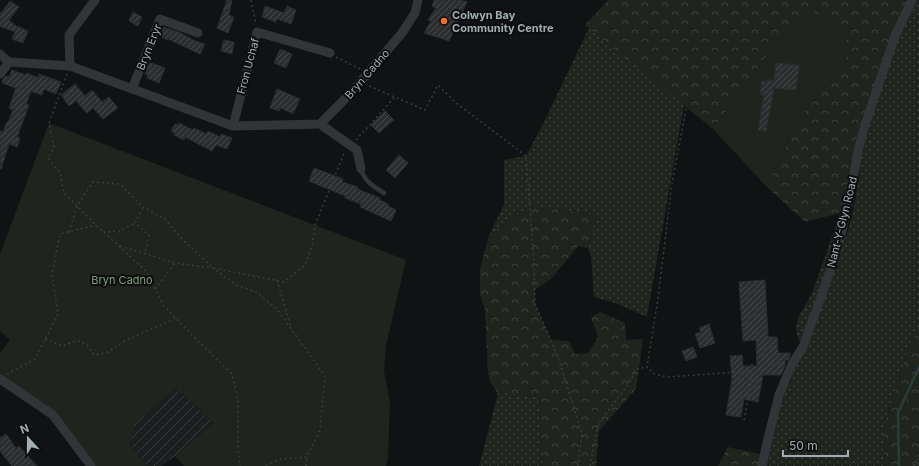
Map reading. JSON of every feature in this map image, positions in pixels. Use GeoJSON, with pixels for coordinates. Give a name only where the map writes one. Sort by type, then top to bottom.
{"type":"FeatureCollection","features":[{"type":"Feature","properties":{"kind":"street"},"geometry":{"type":"LineString","coordinates":[[70,66],[69,35],[95,0]]}},
{"type":"Feature","properties":{"kind":"street","name":"Bryn Cadno"},"geometry":{"type":"LineString","coordinates":[[320,124],[350,94],[402,33],[415,13],[418,0]]}},
{"type":"Feature","properties":{"kind":"street","name":"Nant-Y-Glyn Road"},"geometry":{"type":"LineString","coordinates":[[762,466],[779,394],[792,364],[803,347],[837,251],[865,125],[895,36],[912,0]]}},
{"type":"Feature","properties":{"kind":"street","name":"Bryn Eryr"},"geometry":{"type":"LineString","coordinates":[[132,89],[160,19],[198,33]]}},
{"type":"Feature","properties":{"kind":"street","name":"Fron Uchaf"},"geometry":{"type":"LineString","coordinates":[[233,126],[257,32],[330,53]]}},
{"type":"Feature","properties":{"kind":"street"},"geometry":{"type":"LineString","coordinates":[[0,54],[9,62],[70,66],[233,126],[320,124],[357,150],[361,169]]}},
{"type":"Feature","properties":{"kind":"street"},"geometry":{"type":"LineString","coordinates":[[0,74],[9,62]]}},
{"type":"Feature","properties":{"kind":"street"},"geometry":{"type":"LineString","coordinates":[[3,376],[53,415],[91,466]]}},
{"type":"Feature","properties":{"kind":"lane"},"geometry":{"type":"LineString","coordinates":[[361,169],[362,175],[366,180],[384,193]]}},
{"type":"Feature","properties":{"kind":"path"},"geometry":{"type":"LineString","coordinates":[[251,0],[257,32]]}},
{"type":"Feature","properties":{"kind":"path"},"geometry":{"type":"LineString","coordinates":[[330,53],[368,72]]}},
{"type":"Feature","properties":{"kind":"path"},"geometry":{"type":"LineString","coordinates":[[70,66],[49,122],[54,147],[48,158],[60,173],[64,193],[103,232],[146,271],[164,306],[232,374],[238,400],[238,450],[240,466]]}},
{"type":"Feature","properties":{"kind":"path"},"geometry":{"type":"LineString","coordinates":[[360,82],[425,110],[438,85],[455,102],[526,156],[534,263],[535,304],[558,357],[582,434],[578,466]]}},
{"type":"Feature","properties":{"kind":"path"},"geometry":{"type":"LineString","coordinates":[[647,367],[658,298],[672,183],[686,109]]}},
{"type":"Feature","properties":{"kind":"path"},"geometry":{"type":"LineString","coordinates":[[69,232],[77,206],[92,182],[120,184],[143,207],[166,219],[180,237],[213,268],[236,285],[256,292],[277,309],[325,376],[320,430],[307,457],[306,466]]}},
{"type":"Feature","properties":{"kind":"path"},"geometry":{"type":"LineString","coordinates":[[103,232],[119,232],[135,223],[143,207]]}},
{"type":"Feature","properties":{"kind":"path"},"geometry":{"type":"LineString","coordinates":[[135,223],[149,235],[145,254]]}},
{"type":"Feature","properties":{"kind":"path"},"geometry":{"type":"LineString","coordinates":[[3,376],[35,359],[58,314],[52,275],[60,234],[96,225]]}},
{"type":"Feature","properties":{"kind":"path"},"geometry":{"type":"LineString","coordinates":[[119,246],[176,263],[213,268],[284,282],[305,265],[312,246],[315,225]]}},
{"type":"Feature","properties":{"kind":"path"},"geometry":{"type":"LineString","coordinates":[[155,289],[176,263]]}},
{"type":"Feature","properties":{"kind":"path"},"geometry":{"type":"LineString","coordinates":[[277,280],[290,327]]}},
{"type":"Feature","properties":{"kind":"path"},"geometry":{"type":"LineString","coordinates":[[45,339],[62,346],[80,341],[87,345],[94,355],[108,352],[125,341],[176,318]]}},
{"type":"Feature","properties":{"kind":"path"},"geometry":{"type":"LineString","coordinates":[[744,420],[752,377],[752,362]]}},
{"type":"Feature","properties":{"kind":"path"},"geometry":{"type":"LineString","coordinates":[[647,367],[654,374],[668,377],[752,371]]}},
{"type":"Feature","properties":{"kind":"path"},"geometry":{"type":"LineString","coordinates":[[590,466],[598,424],[627,386],[637,369],[647,367]]}},
{"type":"Feature","properties":{"kind":"path"},"geometry":{"type":"LineString","coordinates":[[914,466],[918,459],[919,453]]}},
{"type":"Feature","properties":{"kind":"path"},"geometry":{"type":"LineString","coordinates":[[263,466],[281,459],[307,457]]}},
{"type":"Feature","properties":{"kind":"shaded area"},"geometry":{"type":"Polygon","coordinates":[[[177,388],[214,423],[162,466],[148,466],[130,445],[134,424],[177,388]]]}},
{"type":"Feature","properties":{"kind":"green space"},"geometry":{"type":"Polygon","coordinates":[[[608,0],[912,0],[865,125],[840,213],[805,222],[767,187],[797,122],[846,60],[784,33],[713,129],[585,25],[608,0]]]}},
{"type":"Feature","properties":{"kind":"green space"},"geometry":{"type":"Polygon","coordinates":[[[912,0],[919,0],[919,328],[911,341],[892,397],[883,436],[884,466],[766,466],[775,424],[787,383],[791,383],[791,376],[833,276],[849,227],[856,196],[867,126],[912,0]]]}},
{"type":"Feature","properties":{"kind":"green space"},"geometry":{"type":"Polygon","coordinates":[[[808,9],[847,31],[846,60],[797,122],[767,187],[713,129],[784,33],[808,9]]]}},
{"type":"Feature","properties":{"kind":"green space"},"geometry":{"type":"Polygon","coordinates":[[[589,28],[684,105],[647,317],[615,303],[594,297],[591,256],[588,248],[596,215],[530,205],[489,236],[504,204],[504,160],[526,156],[589,28]]]}},
{"type":"Feature","properties":{"kind":"green space","name":"Bryn Cadno"},"geometry":{"type":"Polygon","coordinates":[[[49,123],[406,260],[386,345],[384,371],[390,403],[388,457],[386,466],[184,466],[175,456],[214,423],[177,388],[134,424],[130,445],[148,466],[91,466],[53,415],[0,379],[0,353],[10,340],[0,331],[0,254],[49,123]]]}},
{"type":"Feature","properties":{"kind":"green space"},"geometry":{"type":"Polygon","coordinates":[[[849,182],[829,267],[801,344],[797,336],[796,326],[801,312],[812,293],[849,182]]]}},
{"type":"Feature","properties":{"kind":"green space"},"geometry":{"type":"Polygon","coordinates":[[[530,205],[596,215],[588,248],[578,246],[552,278],[535,290],[535,304],[551,340],[569,341],[575,354],[588,353],[598,337],[591,317],[600,312],[625,323],[626,340],[643,339],[636,389],[599,431],[596,466],[543,466],[538,397],[497,392],[491,383],[488,374],[485,309],[480,295],[480,270],[484,253],[489,236],[530,205]]]}},
{"type":"Feature","properties":{"kind":"green space"},"geometry":{"type":"Polygon","coordinates":[[[919,328],[919,466],[884,466],[883,436],[892,397],[911,341],[919,328]]]}},
{"type":"Feature","properties":{"kind":"green space"},"geometry":{"type":"Polygon","coordinates":[[[497,392],[538,397],[543,466],[479,466],[498,394],[497,392]]]}},
{"type":"Feature","properties":{"kind":"green space"},"geometry":{"type":"Polygon","coordinates":[[[728,447],[760,454],[758,466],[718,466],[728,447]]]}},
{"type":"Feature","properties":{"kind":"building"},"geometry":{"type":"Polygon","coordinates":[[[227,0],[232,0],[229,15],[234,17],[228,33],[217,28],[227,0]]]}},
{"type":"Feature","properties":{"kind":"building","name":"Colwyn Bay Community Centre"},"geometry":{"type":"Polygon","coordinates":[[[434,0],[460,0],[467,2],[449,41],[424,33],[431,21],[428,20],[436,8],[432,6],[434,0]]]}},
{"type":"Feature","properties":{"kind":"building"},"geometry":{"type":"Polygon","coordinates":[[[10,1],[19,7],[9,20],[17,27],[28,31],[23,43],[12,39],[15,32],[0,26],[0,14],[10,1]]]}},
{"type":"Feature","properties":{"kind":"building"},"geometry":{"type":"Polygon","coordinates":[[[265,6],[284,13],[287,6],[296,10],[291,24],[277,19],[276,22],[262,17],[265,6]]]}},
{"type":"Feature","properties":{"kind":"building"},"geometry":{"type":"Polygon","coordinates":[[[133,12],[142,17],[138,26],[129,21],[133,12]]]}},
{"type":"Feature","properties":{"kind":"building"},"geometry":{"type":"Polygon","coordinates":[[[163,27],[179,32],[195,41],[205,44],[200,54],[159,36],[163,27]]]}},
{"type":"Feature","properties":{"kind":"building"},"geometry":{"type":"Polygon","coordinates":[[[224,40],[234,42],[232,54],[221,51],[224,40]]]}},
{"type":"Feature","properties":{"kind":"building"},"geometry":{"type":"Polygon","coordinates":[[[280,49],[292,54],[286,68],[274,63],[280,49]]]}},
{"type":"Feature","properties":{"kind":"building"},"geometry":{"type":"Polygon","coordinates":[[[149,62],[165,68],[159,83],[147,78],[148,75],[145,74],[149,62]]]}},
{"type":"Feature","properties":{"kind":"building"},"geometry":{"type":"Polygon","coordinates":[[[776,63],[799,65],[796,90],[774,88],[766,131],[758,130],[764,95],[760,95],[762,81],[774,81],[776,63]]]}},
{"type":"Feature","properties":{"kind":"building"},"geometry":{"type":"Polygon","coordinates":[[[12,70],[26,75],[27,73],[38,78],[39,74],[61,82],[56,94],[44,89],[42,95],[31,91],[26,104],[29,105],[17,137],[20,138],[17,147],[9,144],[1,169],[0,131],[3,132],[13,110],[9,108],[16,88],[2,83],[6,76],[9,77],[12,70]]]}},
{"type":"Feature","properties":{"kind":"building"},"geometry":{"type":"Polygon","coordinates":[[[75,84],[85,96],[92,90],[102,102],[109,97],[118,108],[103,119],[93,108],[87,113],[76,101],[69,106],[61,95],[75,84]]]}},
{"type":"Feature","properties":{"kind":"building"},"geometry":{"type":"Polygon","coordinates":[[[277,89],[300,99],[293,114],[281,108],[279,111],[270,108],[277,89]]]}},
{"type":"Feature","properties":{"kind":"building"},"geometry":{"type":"Polygon","coordinates":[[[385,111],[394,120],[379,133],[371,125],[385,111]]]}},
{"type":"Feature","properties":{"kind":"building"},"geometry":{"type":"Polygon","coordinates":[[[179,123],[193,130],[194,128],[206,134],[208,131],[220,137],[221,134],[232,138],[227,149],[216,145],[212,151],[185,137],[184,140],[174,135],[175,133],[171,131],[175,124],[178,125],[179,123]]]}},
{"type":"Feature","properties":{"kind":"building"},"geometry":{"type":"Polygon","coordinates":[[[399,155],[408,163],[395,178],[386,170],[399,155]]]}},
{"type":"Feature","properties":{"kind":"building"},"geometry":{"type":"Polygon","coordinates":[[[314,168],[343,179],[342,182],[358,187],[357,189],[380,198],[380,200],[389,205],[388,206],[396,210],[391,221],[360,207],[361,204],[345,198],[345,196],[309,181],[314,168]]]}},
{"type":"Feature","properties":{"kind":"building"},"geometry":{"type":"Polygon","coordinates":[[[765,280],[768,337],[777,337],[778,353],[790,353],[790,356],[788,360],[785,360],[785,366],[781,375],[763,375],[758,402],[744,399],[741,417],[726,415],[732,379],[730,356],[742,355],[743,366],[757,366],[756,340],[743,341],[739,282],[765,280]]]}},
{"type":"Feature","properties":{"kind":"building"},"geometry":{"type":"Polygon","coordinates":[[[709,324],[715,343],[700,348],[695,334],[701,332],[699,328],[709,324]]]}},
{"type":"Feature","properties":{"kind":"building"},"geometry":{"type":"Polygon","coordinates":[[[693,347],[697,357],[686,361],[682,351],[693,347]]]}},
{"type":"Feature","properties":{"kind":"building"},"geometry":{"type":"Polygon","coordinates":[[[6,434],[16,448],[19,446],[37,466],[12,466],[0,451],[0,438],[6,434]]]}},
{"type":"Feature","properties":{"kind":"waterway"},"geometry":{"type":"LineString","coordinates":[[899,466],[898,413],[919,367]]}},
{"type":"Feature","properties":{"kind":"place","name":"Colwyn Bay Community Centre"},"geometry":{"type":"Point","coordinates":[444,21]}}]}
